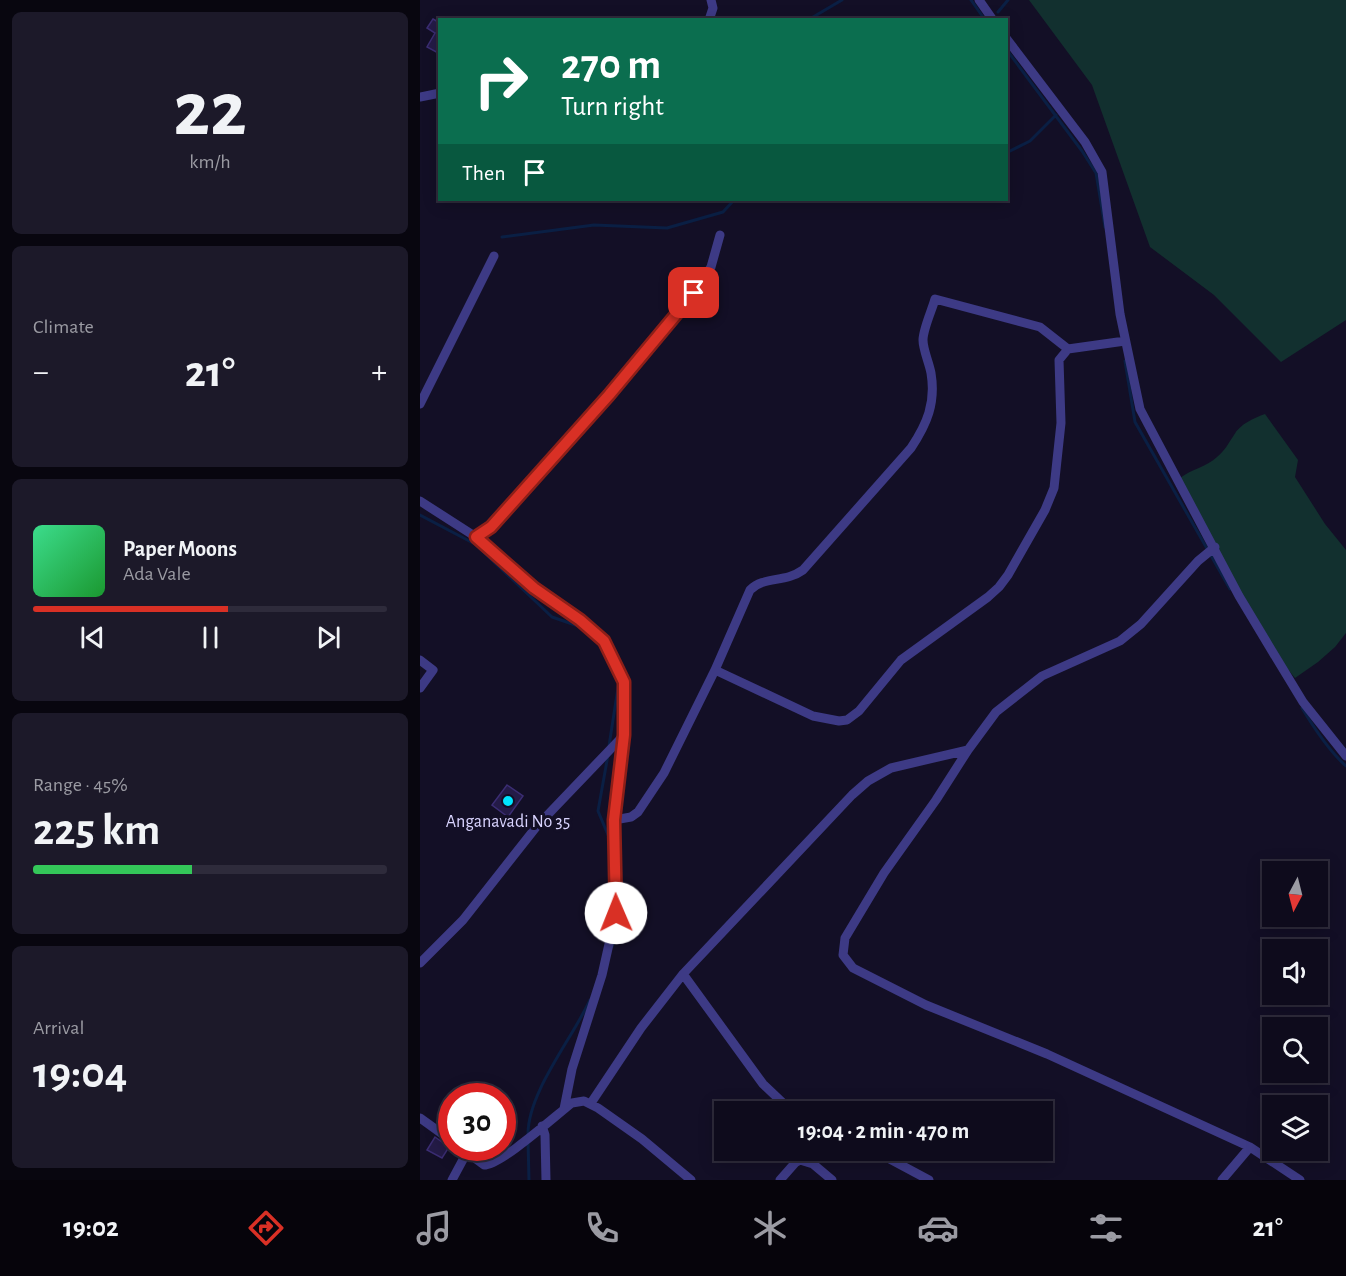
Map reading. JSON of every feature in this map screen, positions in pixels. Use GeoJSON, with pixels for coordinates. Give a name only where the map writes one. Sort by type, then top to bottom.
{"type":"FeatureCollection","features":[{"type":"Feature","properties":{"kind":"street"},"geometry":{"type":"LineString","coordinates":[[710,18],[713,8],[711,0]]}},
{"type":"Feature","properties":{"kind":"street"},"geometry":{"type":"LineString","coordinates":[[979,0],[992,18]]}},
{"type":"Feature","properties":{"kind":"street"},"geometry":{"type":"LineString","coordinates":[[1008,41],[1085,142],[1102,172],[1125,341],[1140,408],[1239,596],[1303,702],[1346,756]]}},
{"type":"Feature","properties":{"kind":"street"},"geometry":{"type":"LineString","coordinates":[[420,97],[438,93]]}},
{"type":"Feature","properties":{"kind":"street"},"geometry":{"type":"LineString","coordinates":[[476,537],[491,527],[609,395],[694,293],[711,267],[720,235]]}},
{"type":"Feature","properties":{"kind":"street"},"geometry":{"type":"LineString","coordinates":[[420,404],[494,256]]}},
{"type":"Feature","properties":{"kind":"street"},"geometry":{"type":"LineString","coordinates":[[614,820],[631,817],[638,812],[664,773],[715,670],[750,590],[764,581],[794,577],[803,570],[911,448],[921,432],[929,416],[931,400],[931,375],[923,340],[935,299],[1040,327],[1068,349]]}},
{"type":"Feature","properties":{"kind":"street"},"geometry":{"type":"LineString","coordinates":[[715,670],[813,716],[839,721],[847,720],[859,711],[901,660],[999,586],[1045,510],[1054,488],[1061,423],[1059,360],[1068,349],[1125,341]]}},
{"type":"Feature","properties":{"kind":"street"},"geometry":{"type":"LineString","coordinates":[[420,501],[476,537],[534,588],[580,620],[604,641],[624,682],[624,735],[614,820],[616,913],[602,975],[572,1069],[564,1109]]}},
{"type":"Feature","properties":{"kind":"street"},"geometry":{"type":"LineString","coordinates":[[1213,549],[1198,561],[1141,624],[1120,641],[1042,676],[996,712],[884,873],[845,938],[843,955],[853,968],[926,1005],[1047,1054],[1250,1147],[1300,1180]]}},
{"type":"Feature","properties":{"kind":"street"},"geometry":{"type":"LineString","coordinates":[[420,660],[433,670],[420,688]]}},
{"type":"Feature","properties":{"kind":"street"},"geometry":{"type":"LineString","coordinates":[[420,963],[463,920],[537,826],[624,735]]}},
{"type":"Feature","properties":{"kind":"street"},"geometry":{"type":"LineString","coordinates":[[591,1103],[625,1050],[683,974],[852,795],[868,781],[891,768],[968,750]]}},
{"type":"Feature","properties":{"kind":"street"},"geometry":{"type":"LineString","coordinates":[[683,974],[764,1084],[782,1101]]}},
{"type":"Feature","properties":{"kind":"street"},"geometry":{"type":"LineString","coordinates":[[516,1149],[577,1101],[591,1103],[642,1138],[691,1180]]}},
{"type":"Feature","properties":{"kind":"street"},"geometry":{"type":"LineString","coordinates":[[420,1118],[438,1131]]}},
{"type":"Feature","properties":{"kind":"street"},"geometry":{"type":"LineString","coordinates":[[542,1130],[546,1176]]}},
{"type":"Feature","properties":{"kind":"street"},"geometry":{"type":"LineString","coordinates":[[1222,1180],[1250,1147]]}},
{"type":"Feature","properties":{"kind":"street"},"geometry":{"type":"LineString","coordinates":[[780,1180],[800,1160],[813,1164],[832,1180]]}},
{"type":"Feature","properties":{"kind":"street"},"geometry":{"type":"LineString","coordinates":[[452,1180],[460,1161]]}},
{"type":"Feature","properties":{"kind":"street"},"geometry":{"type":"LineString","coordinates":[[480,1161],[486,1165],[497,1161]]}},
{"type":"Feature","properties":{"kind":"street"},"geometry":{"type":"LineString","coordinates":[[894,1161],[929,1180]]}},
{"type":"Feature","properties":{"kind":"green space"},"geometry":{"type":"Polygon","coordinates":[[[1029,0],[1346,0],[1346,320],[1281,362],[1214,295],[1150,247],[1092,85],[1029,0]]]}},
{"type":"Feature","properties":{"kind":"green space"},"geometry":{"type":"Polygon","coordinates":[[[1265,414],[1298,460],[1295,477],[1325,524],[1346,550],[1346,633],[1335,647],[1318,662],[1295,678],[1244,599],[1180,478],[1213,460],[1225,449],[1240,428],[1265,414]]]}},
{"type":"Feature","properties":{"kind":"building"},"geometry":{"type":"Polygon","coordinates":[[[433,19],[438,22],[438,53],[427,47],[435,33],[427,28],[433,19]]]}},
{"type":"Feature","properties":{"kind":"building","name":"Anganavadi No 35"},"geometry":{"type":"Polygon","coordinates":[[[507,785],[523,796],[508,817],[492,805],[507,785]]]}},
{"type":"Feature","properties":{"kind":"building"},"geometry":{"type":"Polygon","coordinates":[[[435,1137],[438,1139],[438,1156],[427,1150],[435,1137]]]}},
{"type":"Feature","properties":{"kind":"waterway"},"geometry":{"type":"LineString","coordinates":[[811,18],[842,0]]}},
{"type":"Feature","properties":{"kind":"waterway"},"geometry":{"type":"LineString","coordinates":[[971,0],[984,18]]}},
{"type":"Feature","properties":{"kind":"waterway"},"geometry":{"type":"LineString","coordinates":[[998,12],[1008,0]]}},
{"type":"Feature","properties":{"kind":"waterway"},"geometry":{"type":"LineString","coordinates":[[1008,52],[1096,173],[1105,227]]}},
{"type":"Feature","properties":{"kind":"waterway"},"geometry":{"type":"LineString","coordinates":[[1008,152],[1030,141],[1056,115]]}},
{"type":"Feature","properties":{"kind":"waterway"},"geometry":{"type":"LineString","coordinates":[[502,237],[594,225],[667,228],[723,212],[733,201]]}},
{"type":"Feature","properties":{"kind":"waterway"},"geometry":{"type":"LineString","coordinates":[[1125,361],[1135,422],[1230,589]]}},
{"type":"Feature","properties":{"kind":"waterway"},"geometry":{"type":"LineString","coordinates":[[420,515],[475,544],[552,617],[584,628]]}},
{"type":"Feature","properties":{"kind":"waterway"},"geometry":{"type":"LineString","coordinates":[[609,746],[619,681]]}},
{"type":"Feature","properties":{"kind":"waterway"},"geometry":{"type":"LineString","coordinates":[[1302,708],[1327,746],[1346,766]]}},
{"type":"Feature","properties":{"kind":"waterway"},"geometry":{"type":"LineString","coordinates":[[608,755],[598,811],[611,842]]}},
{"type":"Feature","properties":{"kind":"waterway"},"geometry":{"type":"LineString","coordinates":[[612,947],[621,926],[620,913]]}},
{"type":"Feature","properties":{"kind":"waterway"},"geometry":{"type":"LineString","coordinates":[[528,1134],[530,1118],[543,1083],[590,1000]]}},
{"type":"Feature","properties":{"kind":"waterway"},"geometry":{"type":"LineString","coordinates":[[528,1141],[529,1180]]}},
{"type":"Feature","properties":{"kind":"place","name":"Anganavadi No 35"},"geometry":{"type":"Point","coordinates":[508,801]}},
{"type":"Feature","properties":{"kind":"route"},"geometry":{"type":"LineString","coordinates":[[616,913],[614,820],[624,735],[624,682],[604,641],[580,620],[534,588],[476,537],[491,527],[609,395],[694,293]]}}]}
